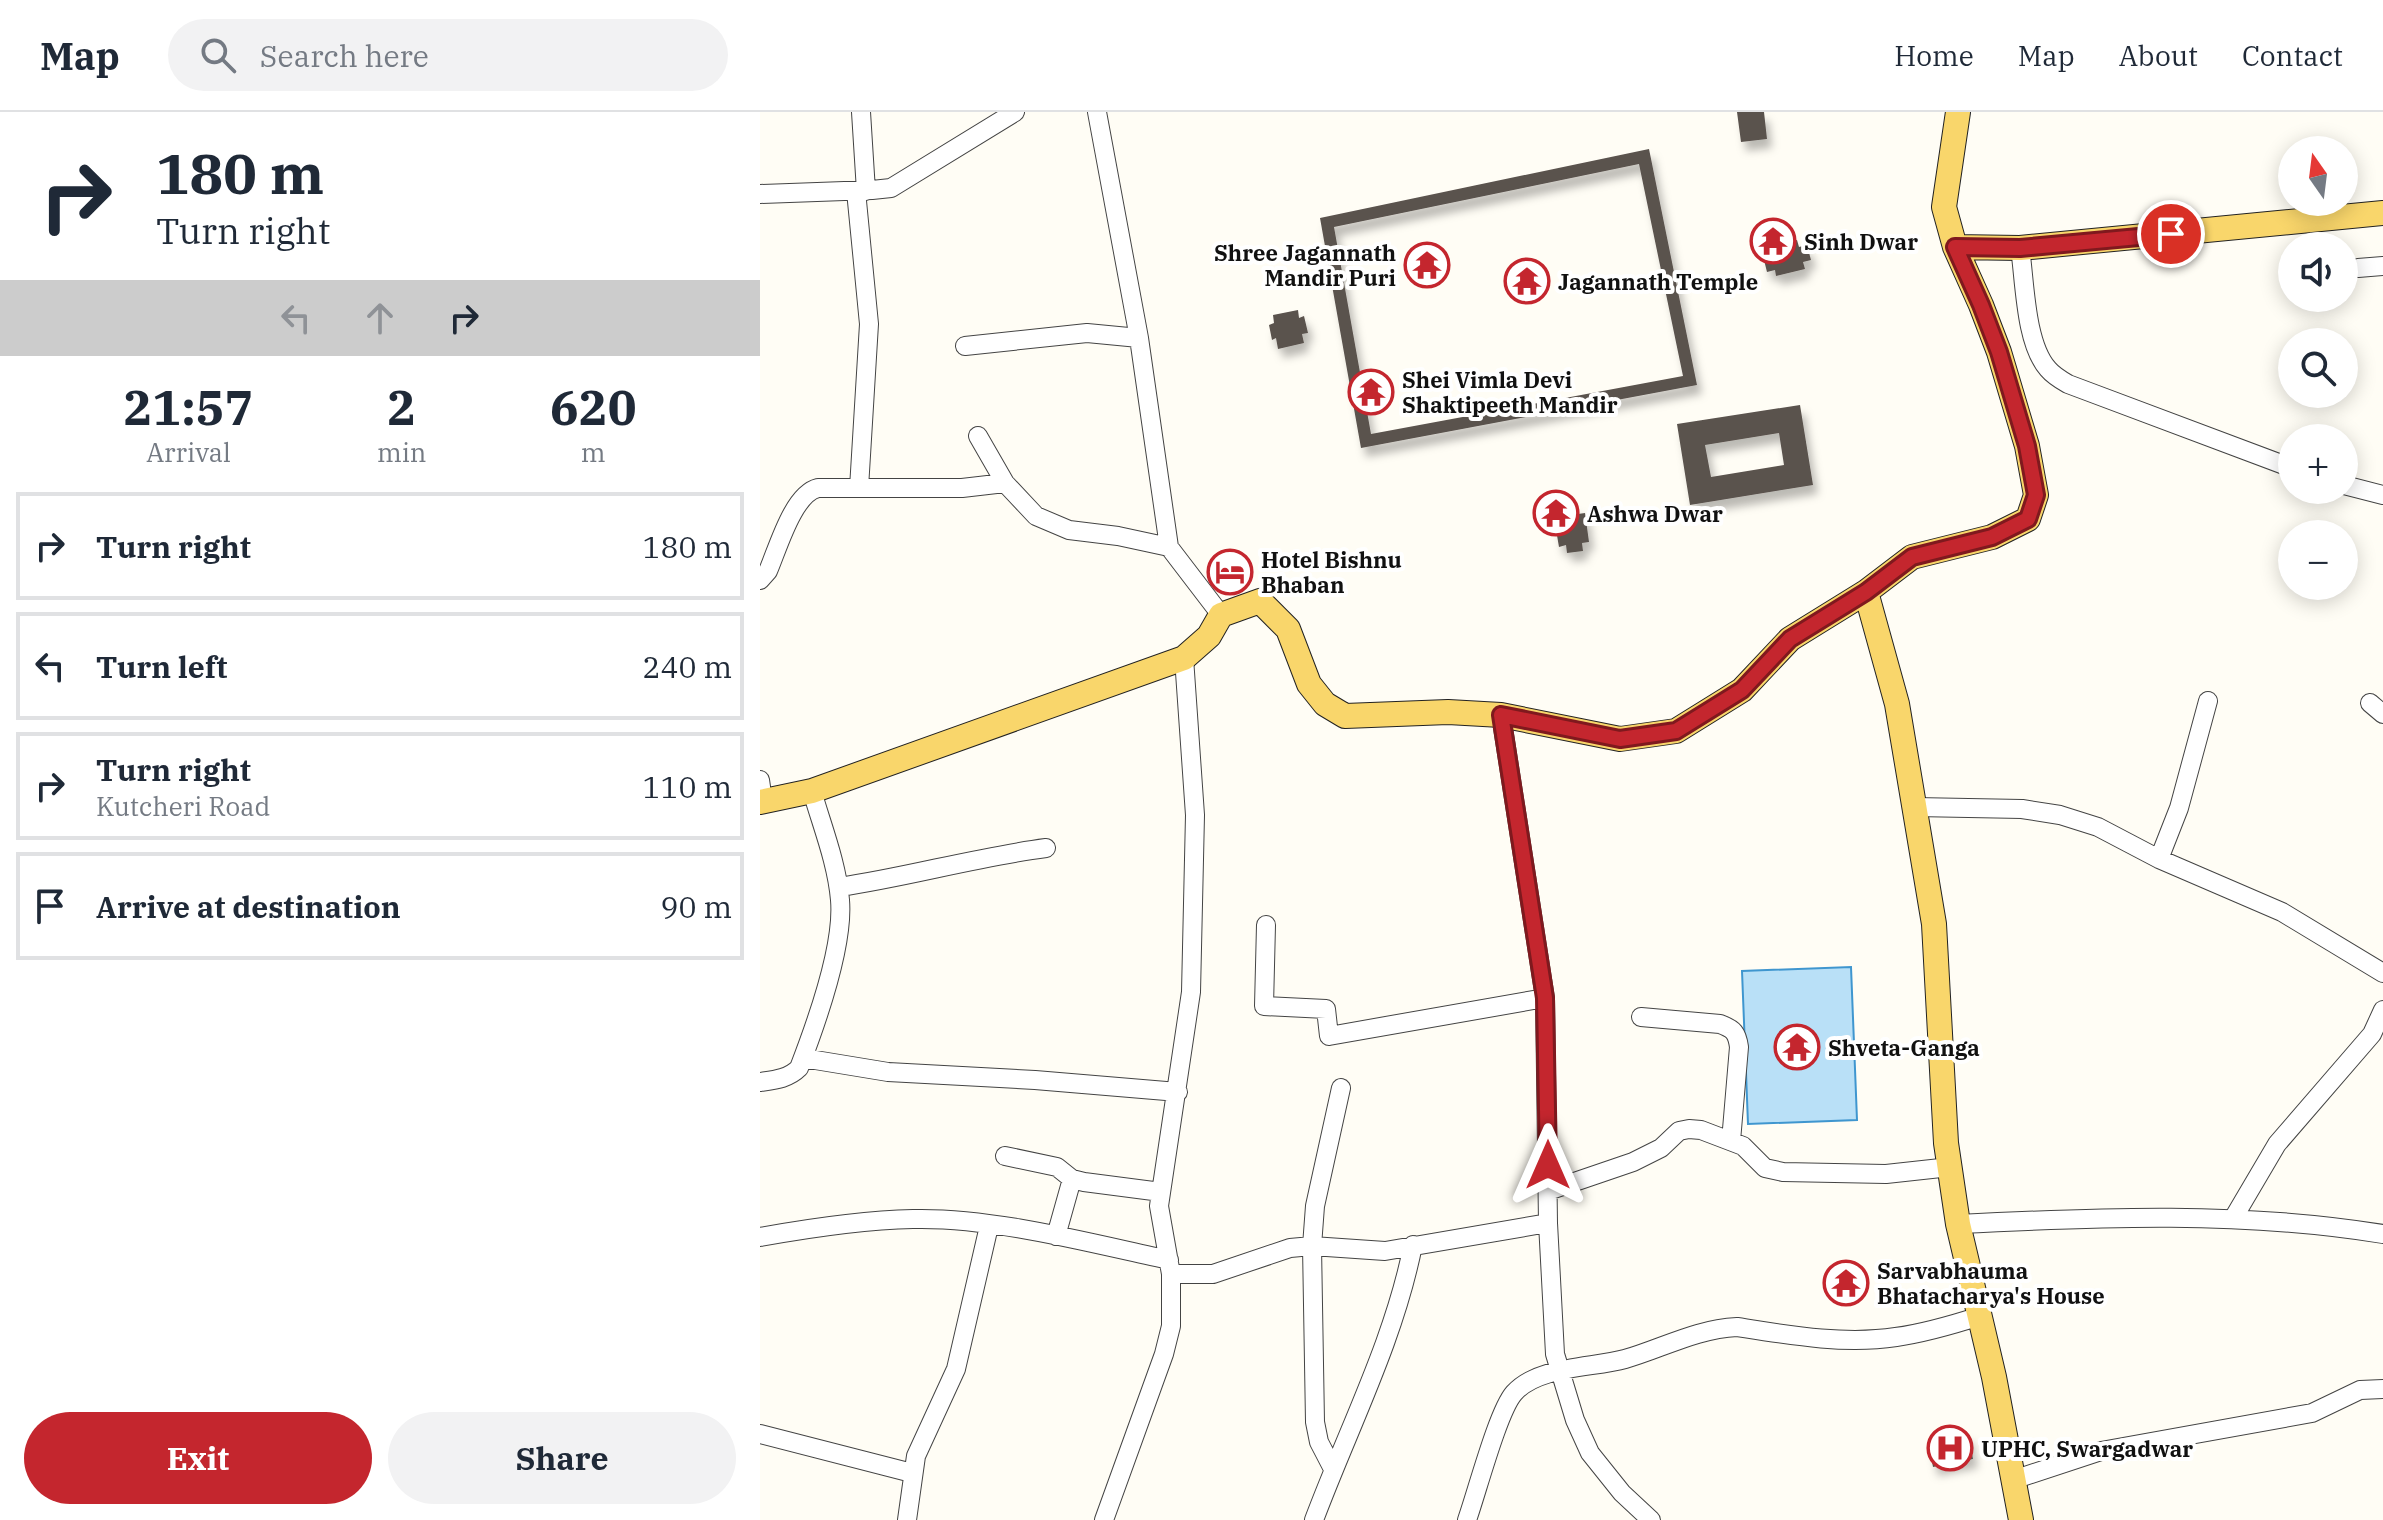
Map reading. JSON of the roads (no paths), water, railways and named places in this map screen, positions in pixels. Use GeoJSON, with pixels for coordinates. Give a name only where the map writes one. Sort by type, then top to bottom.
{"type":"FeatureCollection","features":[{"type":"Feature","properties":{"kind":"main road"},"geometry":{"type":"LineString","coordinates":[[761,794],[812,791],[1184,658],[1209,636],[1221,615],[1260,601],[1288,629],[1309,684],[1325,704],[1345,716],[1448,712],[1501,715],[1620,739],[1676,731],[1742,690],[1790,639],[1866,592],[1912,557],[1992,537],[2028,519],[2036,495],[2027,446],[1999,352],[1955,247],[1944,207],[1958,112]]}},
{"type":"Feature","properties":{"kind":"main road"},"geometry":{"type":"LineString","coordinates":[[1955,247],[2020,248],[2383,213]]}},
{"type":"Feature","properties":{"kind":"main road"},"geometry":{"type":"LineString","coordinates":[[1866,592],[1897,704],[1934,924],[1950,1167],[1958,1224],[1994,1377],[2021,1520]]}},
{"type":"Feature","properties":{"kind":"street"},"geometry":{"type":"LineString","coordinates":[[859,488],[869,324],[861,191],[861,112]]}},
{"type":"Feature","properties":{"kind":"street"},"geometry":{"type":"LineString","coordinates":[[760,194],[891,188],[1015,112]]}},
{"type":"Feature","properties":{"kind":"street"},"geometry":{"type":"LineString","coordinates":[[1097,112],[1139,338],[1169,547],[1221,615]]}},
{"type":"Feature","properties":{"kind":"street"},"geometry":{"type":"LineString","coordinates":[[2020,248],[2030,327],[2039,355],[2048,370],[2068,384],[2278,463]]}},
{"type":"Feature","properties":{"kind":"street"},"geometry":{"type":"LineString","coordinates":[[2358,268],[2383,266]]}},
{"type":"Feature","properties":{"kind":"street"},"geometry":{"type":"LineString","coordinates":[[965,346],[1087,333],[1139,338]]}},
{"type":"Feature","properties":{"kind":"street"},"geometry":{"type":"LineString","coordinates":[[978,436],[1005,483],[1036,516],[1069,530],[1169,547]]}},
{"type":"Feature","properties":{"kind":"street"},"geometry":{"type":"LineString","coordinates":[[760,580],[768,571],[803,495],[818,488],[962,488],[1005,483]]}},
{"type":"Feature","properties":{"kind":"street"},"geometry":{"type":"LineString","coordinates":[[2358,489],[2383,495]]}},
{"type":"Feature","properties":{"kind":"street"},"geometry":{"type":"LineString","coordinates":[[1104,1520],[1171,1326],[1170,1267],[1159,1206],[1191,992],[1195,815],[1184,658]]}},
{"type":"Feature","properties":{"kind":"street"},"geometry":{"type":"LineString","coordinates":[[2159,859],[2179,808],[2208,701]]}},
{"type":"Feature","properties":{"kind":"street"},"geometry":{"type":"LineString","coordinates":[[1501,715],[1545,998],[1548,1223],[1555,1354],[1575,1420],[1590,1453],[1622,1493],[1651,1520]]}},
{"type":"Feature","properties":{"kind":"street"},"geometry":{"type":"LineString","coordinates":[[760,1082],[793,1074],[803,1058],[831,968],[840,919],[839,887],[812,791]]}},
{"type":"Feature","properties":{"kind":"street"},"geometry":{"type":"LineString","coordinates":[[1915,807],[2022,809],[2060,815],[2098,827],[2159,859],[2282,912],[2383,973]]}},
{"type":"Feature","properties":{"kind":"street"},"geometry":{"type":"LineString","coordinates":[[839,887],[1046,848]]}},
{"type":"Feature","properties":{"kind":"street"},"geometry":{"type":"LineString","coordinates":[[1266,925],[1264,1006],[1326,1009],[1329,1036],[1545,998]]}},
{"type":"Feature","properties":{"kind":"street"},"geometry":{"type":"LineString","coordinates":[[2234,1217],[2277,1144],[2378,1040],[2383,1010]]}},
{"type":"Feature","properties":{"kind":"street"},"geometry":{"type":"LineString","coordinates":[[1641,1017],[1720,1024],[1732,1028],[1739,1047],[1731,1141]]}},
{"type":"Feature","properties":{"kind":"street"},"geometry":{"type":"LineString","coordinates":[[803,1058],[888,1072],[1178,1092]]}},
{"type":"Feature","properties":{"kind":"street"},"geometry":{"type":"LineString","coordinates":[[1333,1469],[1319,1442],[1315,1422],[1312,1246],[1315,1206],[1341,1088]]}},
{"type":"Feature","properties":{"kind":"street"},"geometry":{"type":"LineString","coordinates":[[1548,1191],[1633,1162],[1661,1148],[1679,1131],[1701,1130],[1731,1141],[1743,1146],[1765,1168],[1783,1172],[1886,1174],[1950,1167]]}},
{"type":"Feature","properties":{"kind":"street"},"geometry":{"type":"LineString","coordinates":[[1005,1156],[1057,1167],[1072,1179],[1161,1192]]}},
{"type":"Feature","properties":{"kind":"street"},"geometry":{"type":"LineString","coordinates":[[1056,1236],[1072,1179]]}},
{"type":"Feature","properties":{"kind":"street"},"geometry":{"type":"LineString","coordinates":[[1958,1224],[2119,1216],[2234,1217],[2383,1234]]}},
{"type":"Feature","properties":{"kind":"street"},"geometry":{"type":"LineString","coordinates":[[760,1237],[815,1227],[913,1219],[1056,1236],[1170,1267],[1213,1274],[1290,1248],[1312,1246],[1385,1251],[1548,1223]]}},
{"type":"Feature","properties":{"kind":"street"},"geometry":{"type":"LineString","coordinates":[[907,1520],[912,1473],[919,1448],[956,1369],[989,1226]]}},
{"type":"Feature","properties":{"kind":"street"},"geometry":{"type":"LineString","coordinates":[[1314,1520],[1394,1321],[1413,1245]]}},
{"type":"Feature","properties":{"kind":"street"},"geometry":{"type":"LineString","coordinates":[[1467,1520],[1506,1404],[1523,1384],[1560,1370],[1629,1358],[1692,1334],[1720,1328],[1737,1327],[1843,1340],[1893,1338],[1936,1330],[1980,1316]]}},
{"type":"Feature","properties":{"kind":"street"},"geometry":{"type":"LineString","coordinates":[[2013,1480],[2101,1451],[2312,1413],[2360,1390],[2383,1389]]}},
{"type":"Feature","properties":{"kind":"street"},"geometry":{"type":"LineString","coordinates":[[760,1434],[912,1473]]}},
{"type":"Feature","properties":{"kind":"water"},"geometry":{"type":"Polygon","coordinates":[[[1851,967],[1857,1120],[1748,1124],[1742,971],[1851,967]]]}},
{"type":"Feature","properties":{"kind":"place","name":"Sinh Dwar"},"geometry":{"type":"Point","coordinates":[1773,241]}},
{"type":"Feature","properties":{"kind":"place","name":"Shree Jagannath Mandir Puri"},"geometry":{"type":"Point","coordinates":[1427,265]}},
{"type":"Feature","properties":{"kind":"place","name":"Jagannath Temple"},"geometry":{"type":"Point","coordinates":[1527,281]}},
{"type":"Feature","properties":{"kind":"place","name":"Shei Vimla Devi Shaktipeeth Mandir"},"geometry":{"type":"Point","coordinates":[1371,392]}},
{"type":"Feature","properties":{"kind":"place","name":"Ashwa Dwar"},"geometry":{"type":"Point","coordinates":[1556,513]}},
{"type":"Feature","properties":{"kind":"place","name":"Hotel Bishnu Bhaban"},"geometry":{"type":"Point","coordinates":[1230,572]}},
{"type":"Feature","properties":{"kind":"place","name":"Shveta-Ganga"},"geometry":{"type":"Point","coordinates":[1797,1047]}},
{"type":"Feature","properties":{"kind":"place","name":"Sarvabhauma Bhatacharya's House"},"geometry":{"type":"Point","coordinates":[1846,1283]}},
{"type":"Feature","properties":{"kind":"place","name":"UPHC, Swargadwar"},"geometry":{"type":"Point","coordinates":[1950,1448]}}]}
